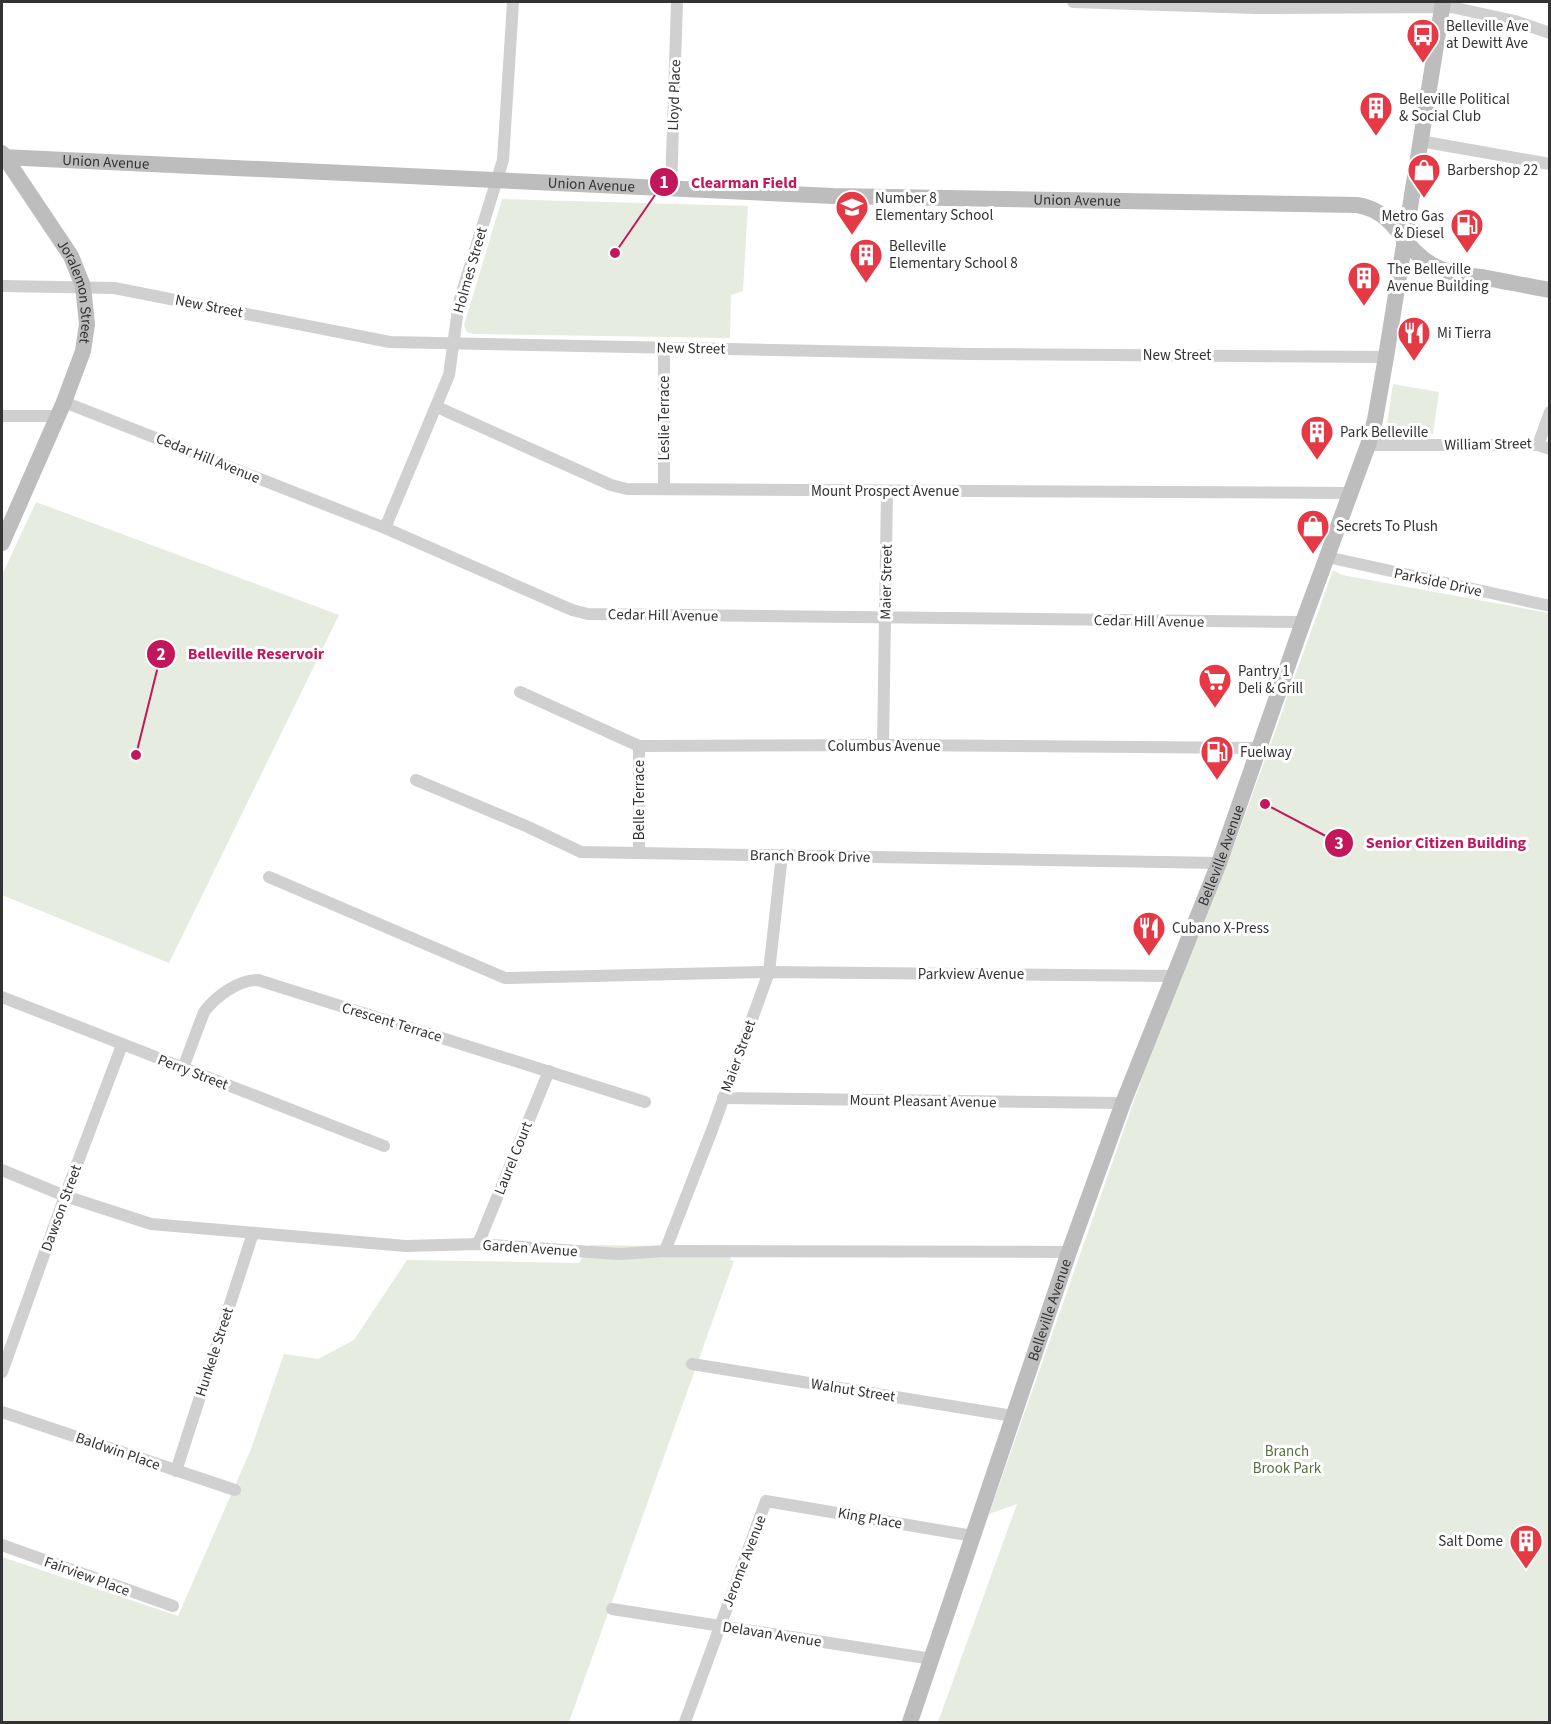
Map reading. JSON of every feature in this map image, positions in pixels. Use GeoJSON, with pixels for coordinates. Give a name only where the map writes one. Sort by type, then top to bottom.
{"type":"FeatureCollection","features":[{"type":"Feature","properties":{"kind":"main road","name":"Belleville Avenue"},"geometry":{"type":"LineString","coordinates":[[910,1722],[1069,1252],[1123,1103],[1219,863],[1368,445],[1375,420],[1386,357],[1443,4]]}},
{"type":"Feature","properties":{"kind":"main road","name":"Union Avenue"},"geometry":{"type":"LineString","coordinates":[[2,156],[845,196],[1357,205],[1366,206],[1383,214],[1424,260],[1442,270],[1550,290]]}},
{"type":"Feature","properties":{"kind":"main road","name":"Joralemon Street"},"geometry":{"type":"LineString","coordinates":[[2,156],[71,256],[83,286],[87,310],[86,337],[79,364],[2,543]]}},
{"type":"Feature","properties":{"kind":"street","name":"Holmes Street"},"geometry":{"type":"LineString","coordinates":[[385,528],[449,375],[459,302],[503,160],[513,2]]}},
{"type":"Feature","properties":{"kind":"street","name":"Lloyd Place"},"geometry":{"type":"LineString","coordinates":[[671,189],[677,2]]}},
{"type":"Feature","properties":{"kind":"street"},"geometry":{"type":"LineString","coordinates":[[1073,2],[1255,8],[1443,4],[1515,21],[1550,33]]}},
{"type":"Feature","properties":{"kind":"street"},"geometry":{"type":"LineString","coordinates":[[1420,141],[1550,164]]}},
{"type":"Feature","properties":{"kind":"street","name":"New Street"},"geometry":{"type":"LineString","coordinates":[[2,286],[114,288],[390,342],[993,354],[1386,357]]}},
{"type":"Feature","properties":{"kind":"street","name":"Leslie Terrace"},"geometry":{"type":"LineString","coordinates":[[663,489],[664,348]]}},
{"type":"Feature","properties":{"kind":"street","name":"Mount Prospect Avenue"},"geometry":{"type":"LineString","coordinates":[[437,407],[611,485],[627,489],[1350,493]]}},
{"type":"Feature","properties":{"kind":"street"},"geometry":{"type":"LineString","coordinates":[[2,416],[61,409]]}},
{"type":"Feature","properties":{"kind":"street","name":"Cedar Hill Avenue"},"geometry":{"type":"LineString","coordinates":[[61,409],[385,528],[572,610],[588,614],[1303,622]]}},
{"type":"Feature","properties":{"kind":"street","name":"William Street"},"geometry":{"type":"LineString","coordinates":[[1368,445],[1544,447],[1550,412]]}},
{"type":"Feature","properties":{"kind":"street","name":"Maier Street"},"geometry":{"type":"LineString","coordinates":[[883,745],[886,491]]}},
{"type":"Feature","properties":{"kind":"street","name":"Parkside Drive"},"geometry":{"type":"LineString","coordinates":[[1327,557],[1550,606]]}},
{"type":"Feature","properties":{"kind":"street","name":"Columbus Avenue"},"geometry":{"type":"LineString","coordinates":[[520,692],[639,746],[1259,748]]}},
{"type":"Feature","properties":{"kind":"street","name":"Belle Terrace"},"geometry":{"type":"LineString","coordinates":[[639,746],[639,853]]}},
{"type":"Feature","properties":{"kind":"street","name":"Branch Brook Drive"},"geometry":{"type":"LineString","coordinates":[[416,780],[526,826],[581,852],[1219,863]]}},
{"type":"Feature","properties":{"kind":"street","name":"Maier Street"},"geometry":{"type":"LineString","coordinates":[[665,1251],[769,972],[782,855]]}},
{"type":"Feature","properties":{"kind":"street","name":"Parkview Avenue"},"geometry":{"type":"LineString","coordinates":[[269,877],[505,978],[769,972],[1172,976]]}},
{"type":"Feature","properties":{"kind":"street","name":"Crescent Terrace"},"geometry":{"type":"LineString","coordinates":[[183,1068],[204,1012],[209,1006],[245,981],[258,980],[645,1102]]}},
{"type":"Feature","properties":{"kind":"street","name":"Perry Street"},"geometry":{"type":"LineString","coordinates":[[2,997],[384,1146]]}},
{"type":"Feature","properties":{"kind":"street","name":"Dawson Street"},"geometry":{"type":"LineString","coordinates":[[2,1372],[122,1045]]}},
{"type":"Feature","properties":{"kind":"street","name":"Laurel Court"},"geometry":{"type":"LineString","coordinates":[[478,1244],[549,1071]]}},
{"type":"Feature","properties":{"kind":"street","name":"Mount Pleasant Avenue"},"geometry":{"type":"LineString","coordinates":[[723,1098],[1123,1103]]}},
{"type":"Feature","properties":{"kind":"street","name":"Garden Avenue"},"geometry":{"type":"LineString","coordinates":[[2,1170],[65,1196],[151,1224],[406,1246],[478,1244],[619,1254],[665,1251],[1069,1252]]}},
{"type":"Feature","properties":{"kind":"street","name":"Hunkele Street"},"geometry":{"type":"LineString","coordinates":[[176,1471],[253,1233]]}},
{"type":"Feature","properties":{"kind":"street","name":"Walnut Street"},"geometry":{"type":"LineString","coordinates":[[692,1364],[1014,1416]]}},
{"type":"Feature","properties":{"kind":"street","name":"Baldwin Place"},"geometry":{"type":"LineString","coordinates":[[2,1412],[235,1490]]}},
{"type":"Feature","properties":{"kind":"street","name":"King Place"},"geometry":{"type":"LineString","coordinates":[[766,1501],[973,1536]]}},
{"type":"Feature","properties":{"kind":"street","name":"Jerome Avenue"},"geometry":{"type":"LineString","coordinates":[[685,1722],[766,1501]]}},
{"type":"Feature","properties":{"kind":"street","name":"Fairview Place"},"geometry":{"type":"LineString","coordinates":[[2,1545],[173,1606]]}},
{"type":"Feature","properties":{"kind":"street","name":"Delavan Avenue"},"geometry":{"type":"LineString","coordinates":[[612,1609],[932,1659]]}},
{"type":"Feature","properties":{"kind":"green space"},"geometry":{"type":"Polygon","coordinates":[[[502,199],[748,206],[743,291],[731,295],[730,338],[473,334],[467,332],[464,325],[502,199]]]}},
{"type":"Feature","properties":{"kind":"green space"},"geometry":{"type":"Polygon","coordinates":[[[1393,384],[1439,392],[1433,434],[1387,434],[1393,384]]]}},
{"type":"Feature","properties":{"kind":"green space"},"geometry":{"type":"Polygon","coordinates":[[[36,502],[339,615],[169,963],[2,895],[2,575],[36,502]]]}},
{"type":"Feature","properties":{"kind":"green space","name":"Branch Brook Park"},"geometry":{"type":"Polygon","coordinates":[[[1333,570],[1342,575],[1549,613],[1549,1722],[938,1722],[1017,1504],[989,1514],[1156,1038],[1235,843],[1333,570]]]}},
{"type":"Feature","properties":{"kind":"green space"},"geometry":{"type":"Polygon","coordinates":[[[590,1245],[735,1247],[730,1260],[734,1261],[569,1722],[2,1722],[2,1557],[178,1616],[251,1449],[284,1354],[318,1359],[354,1340],[407,1260],[579,1263],[590,1245]]]}},
{"type":"Feature","properties":{"kind":"place","name":"Belleville Ave at Dewitt Ave"},"geometry":{"type":"Point","coordinates":[1423,64]}},
{"type":"Feature","properties":{"kind":"place","name":"Belleville Political & Social Club"},"geometry":{"type":"Point","coordinates":[1376,137]}},
{"type":"Feature","properties":{"kind":"place","name":"Barbershop 22"},"geometry":{"type":"Point","coordinates":[1424,199]}},
{"type":"Feature","properties":{"kind":"place","name":"Number 8 Elementary School"},"geometry":{"type":"Point","coordinates":[852,236]}},
{"type":"Feature","properties":{"kind":"place","name":"Clearman Field"},"geometry":{"type":"Point","coordinates":[615,253]}},
{"type":"Feature","properties":{"kind":"place","name":"Metro Gas & Diesel"},"geometry":{"type":"Point","coordinates":[1467,254]}},
{"type":"Feature","properties":{"kind":"place","name":"Belleville Elementary School 8"},"geometry":{"type":"Point","coordinates":[866,284]}},
{"type":"Feature","properties":{"kind":"place","name":"The Belleville Avenue Building"},"geometry":{"type":"Point","coordinates":[1364,307]}},
{"type":"Feature","properties":{"kind":"place","name":"Mi Tierra"},"geometry":{"type":"Point","coordinates":[1414,362]}},
{"type":"Feature","properties":{"kind":"place","name":"Park Belleville"},"geometry":{"type":"Point","coordinates":[1317,461]}},
{"type":"Feature","properties":{"kind":"place","name":"Secrets To Plush"},"geometry":{"type":"Point","coordinates":[1313,555]}},
{"type":"Feature","properties":{"kind":"place","name":"Pantry 1 Deli & Grill"},"geometry":{"type":"Point","coordinates":[1215,709]}},
{"type":"Feature","properties":{"kind":"place","name":"Belleville Reservoir"},"geometry":{"type":"Point","coordinates":[136,755]}},
{"type":"Feature","properties":{"kind":"place","name":"Fuelway"},"geometry":{"type":"Point","coordinates":[1217,781]}},
{"type":"Feature","properties":{"kind":"place","name":"Senior Citizen Building"},"geometry":{"type":"Point","coordinates":[1265,804]}},
{"type":"Feature","properties":{"kind":"place","name":"Cubano X-Press"},"geometry":{"type":"Point","coordinates":[1149,957]}},
{"type":"Feature","properties":{"kind":"place","name":"Salt Dome"},"geometry":{"type":"Point","coordinates":[1526,1570]}}]}
